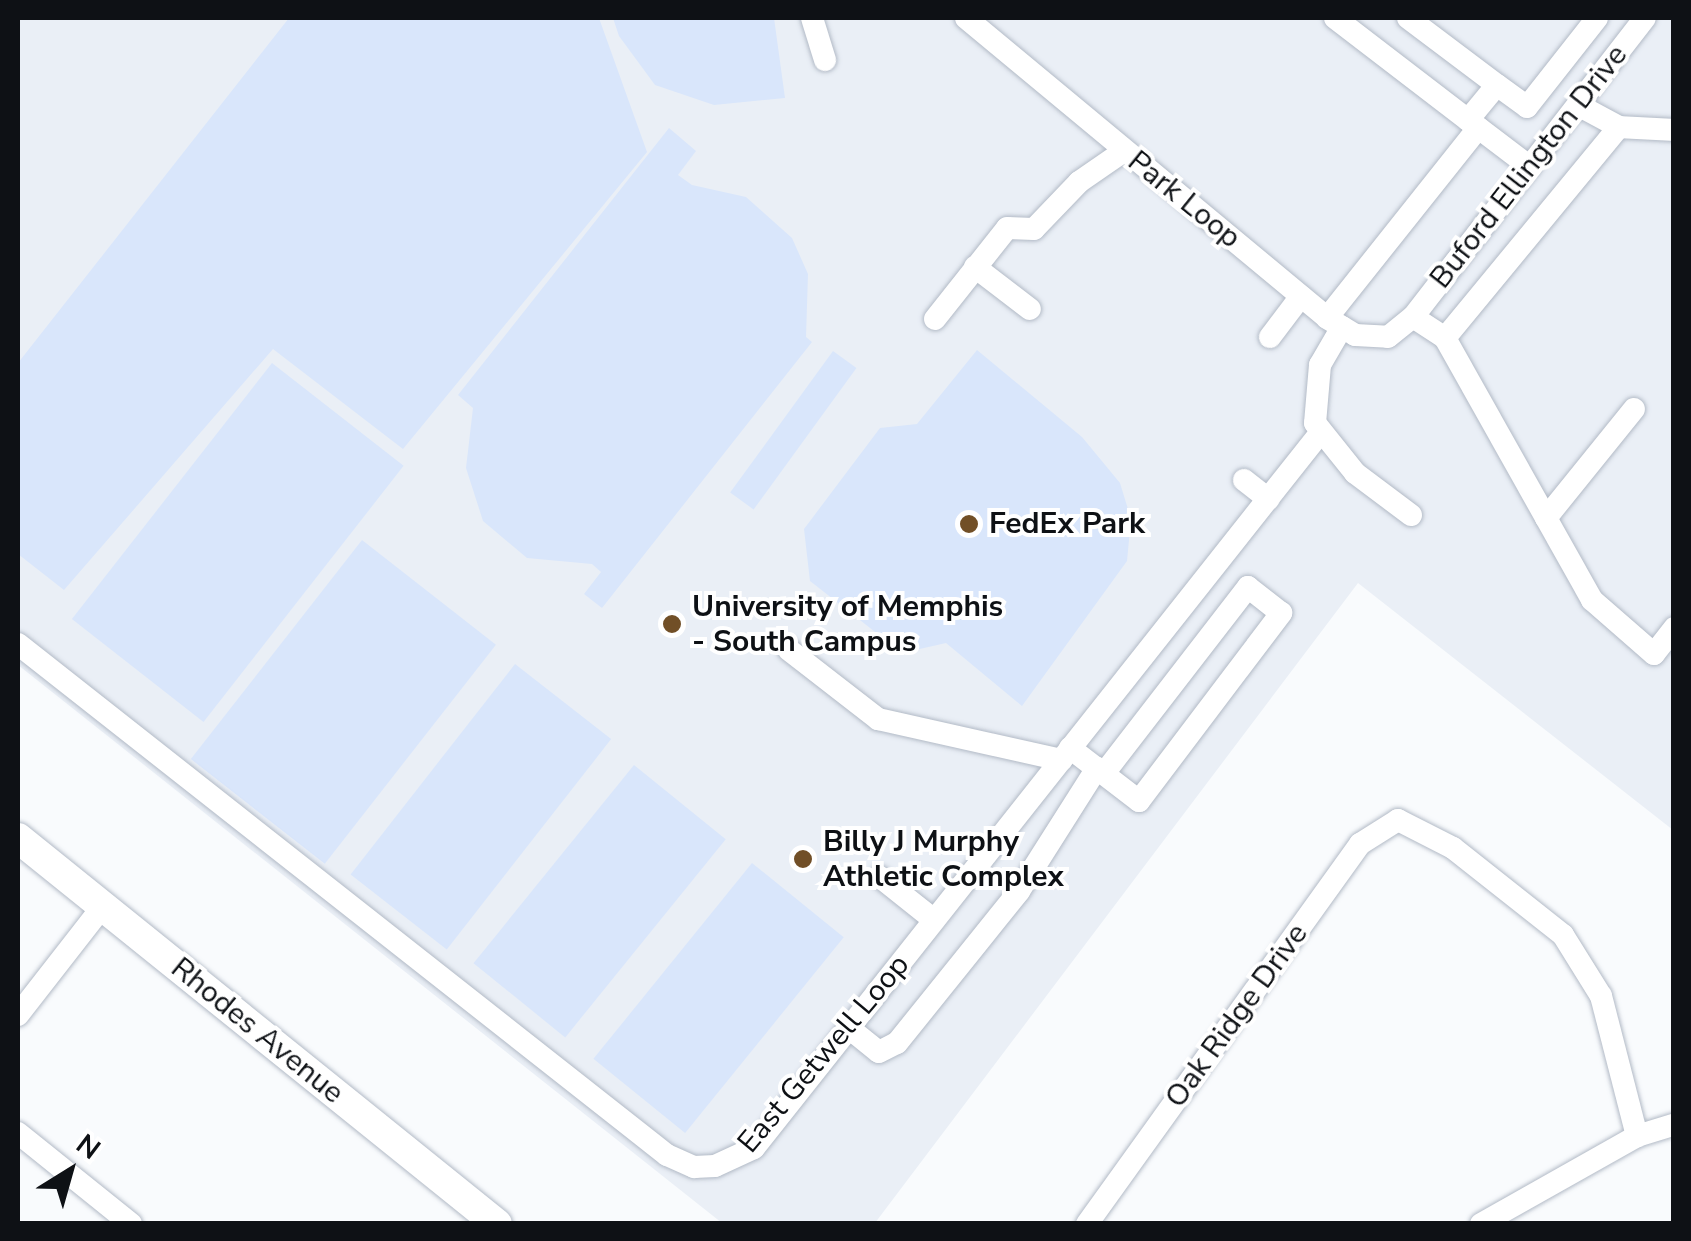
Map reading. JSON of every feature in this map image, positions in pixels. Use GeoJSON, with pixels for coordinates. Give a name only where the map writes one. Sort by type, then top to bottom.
{"type":"FeatureCollection","features":[{"type":"Feature","properties":{"kind":"main road","name":"Rhodes Avenue"},"geometry":{"type":"LineString","coordinates":[[18,838],[498,1224]]}},
{"type":"Feature","properties":{"kind":"street"},"geometry":{"type":"LineString","coordinates":[[812,18],[825,60]]}},
{"type":"Feature","properties":{"kind":"street","name":"Park Loop"},"geometry":{"type":"LineString","coordinates":[[966,18],[1334,322]]}},
{"type":"Feature","properties":{"kind":"street"},"geometry":{"type":"LineString","coordinates":[[1335,18],[1530,167]]}},
{"type":"Feature","properties":{"kind":"street"},"geometry":{"type":"LineString","coordinates":[[1408,18],[1527,106],[1598,18]]}},
{"type":"Feature","properties":{"kind":"street","name":"Buford Ellington Drive"},"geometry":{"type":"LineString","coordinates":[[1413,317],[1646,18]]}},
{"type":"Feature","properties":{"kind":"street"},"geometry":{"type":"LineString","coordinates":[[1411,515],[1356,473],[1320,433],[1313,398],[1334,322],[1497,84]]}},
{"type":"Feature","properties":{"kind":"street"},"geometry":{"type":"LineString","coordinates":[[1578,105],[1620,127],[1674,130]]}},
{"type":"Feature","properties":{"kind":"street"},"geometry":{"type":"LineString","coordinates":[[1446,338],[1620,127]]}},
{"type":"Feature","properties":{"kind":"street"},"geometry":{"type":"LineString","coordinates":[[936,319],[1007,228],[1034,229],[1079,182],[1124,151]]}},
{"type":"Feature","properties":{"kind":"street"},"geometry":{"type":"LineString","coordinates":[[976,267],[1030,309]]}},
{"type":"Feature","properties":{"kind":"street"},"geometry":{"type":"LineString","coordinates":[[1270,337],[1301,296]]}},
{"type":"Feature","properties":{"kind":"street"},"geometry":{"type":"LineString","coordinates":[[1334,322],[1388,337],[1413,317],[1446,338],[1592,600],[1654,654],[1674,628]]}},
{"type":"Feature","properties":{"kind":"street"},"geometry":{"type":"LineString","coordinates":[[1546,518],[1634,409]]}},
{"type":"Feature","properties":{"kind":"street","name":"East Getwell Loop"},"geometry":{"type":"LineString","coordinates":[[18,644],[666,1155],[694,1167],[738,1160],[848,1028],[1320,433]]}},
{"type":"Feature","properties":{"kind":"street"},"geometry":{"type":"LineString","coordinates":[[1244,480],[1268,499]]}},
{"type":"Feature","properties":{"kind":"street"},"geometry":{"type":"LineString","coordinates":[[789,650],[878,720],[1066,754],[1100,771],[1139,801],[1281,613],[1217,563]]}},
{"type":"Feature","properties":{"kind":"street"},"geometry":{"type":"LineString","coordinates":[[848,1028],[879,1052],[898,1043],[1018,890],[1100,771],[1248,587]]}},
{"type":"Feature","properties":{"kind":"street","name":"Oak Ridge Drive"},"geometry":{"type":"LineString","coordinates":[[1087,1224],[1360,844],[1398,820],[1453,848],[1564,934],[1600,996],[1637,1136]]}},
{"type":"Feature","properties":{"kind":"street"},"geometry":{"type":"LineString","coordinates":[[880,877],[934,920]]}},
{"type":"Feature","properties":{"kind":"street"},"geometry":{"type":"LineString","coordinates":[[18,1015],[102,907]]}},
{"type":"Feature","properties":{"kind":"street"},"geometry":{"type":"LineString","coordinates":[[1481,1224],[1637,1136],[1674,1124]]}},
{"type":"Feature","properties":{"kind":"street"},"geometry":{"type":"LineString","coordinates":[[18,1133],[131,1224]]}},
{"type":"Feature","properties":{"kind":"shaded area","name":"University of Memphis - South Campus"},"geometry":{"type":"Polygon","coordinates":[[[18,18],[1673,18],[1673,830],[1358,583],[875,1223],[722,1223],[18,665],[18,18]]]}},
{"type":"Feature","properties":{"kind":"shaded area"},"geometry":{"type":"Polygon","coordinates":[[[289,18],[599,18],[647,152],[403,449],[273,349],[64,590],[18,554],[18,363],[289,18]]]}},
{"type":"Feature","properties":{"kind":"shaded area"},"geometry":{"type":"Polygon","coordinates":[[[613,18],[774,18],[785,98],[714,105],[655,85],[619,36],[613,18]]]}},
{"type":"Feature","properties":{"kind":"shaded area"},"geometry":{"type":"Polygon","coordinates":[[[669,128],[696,151],[678,175],[692,185],[746,197],[792,238],[808,274],[806,337],[812,342],[602,608],[584,594],[601,572],[592,564],[527,558],[483,521],[466,468],[473,408],[458,395],[669,128]]]}},
{"type":"Feature","properties":{"kind":"shaded area","name":"FedEx Park"},"geometry":{"type":"Polygon","coordinates":[[[977,350],[1082,437],[1120,483],[1131,519],[1127,561],[1022,706],[946,643],[902,653],[810,581],[804,529],[880,428],[917,424],[977,350]]]}},
{"type":"Feature","properties":{"kind":"shaded area"},"geometry":{"type":"Polygon","coordinates":[[[833,351],[856,368],[754,510],[730,493],[833,351]]]}},
{"type":"Feature","properties":{"kind":"shaded area"},"geometry":{"type":"Polygon","coordinates":[[[272,363],[404,466],[204,722],[72,619],[272,363]]]}},
{"type":"Feature","properties":{"kind":"shaded area"},"geometry":{"type":"Polygon","coordinates":[[[362,540],[496,645],[325,864],[191,759],[362,540]]]}},
{"type":"Feature","properties":{"kind":"shaded area"},"geometry":{"type":"Polygon","coordinates":[[[515,664],[611,739],[447,950],[351,874],[515,664]]]}},
{"type":"Feature","properties":{"kind":"shaded area"},"geometry":{"type":"Polygon","coordinates":[[[634,765],[726,839],[565,1037],[474,963],[634,765]]]}},
{"type":"Feature","properties":{"kind":"shaded area"},"geometry":{"type":"Polygon","coordinates":[[[752,863],[844,937],[685,1133],[593,1059],[752,863]]]}},
{"type":"Feature","properties":{"kind":"place","name":"FedEx Park"},"geometry":{"type":"Point","coordinates":[969,524]}},
{"type":"Feature","properties":{"kind":"place","name":"University of Memphis - South Campus"},"geometry":{"type":"Point","coordinates":[672,624]}},
{"type":"Feature","properties":{"kind":"place","name":"Billy J Murphy Athletic Complex"},"geometry":{"type":"Point","coordinates":[803,859]}}]}
